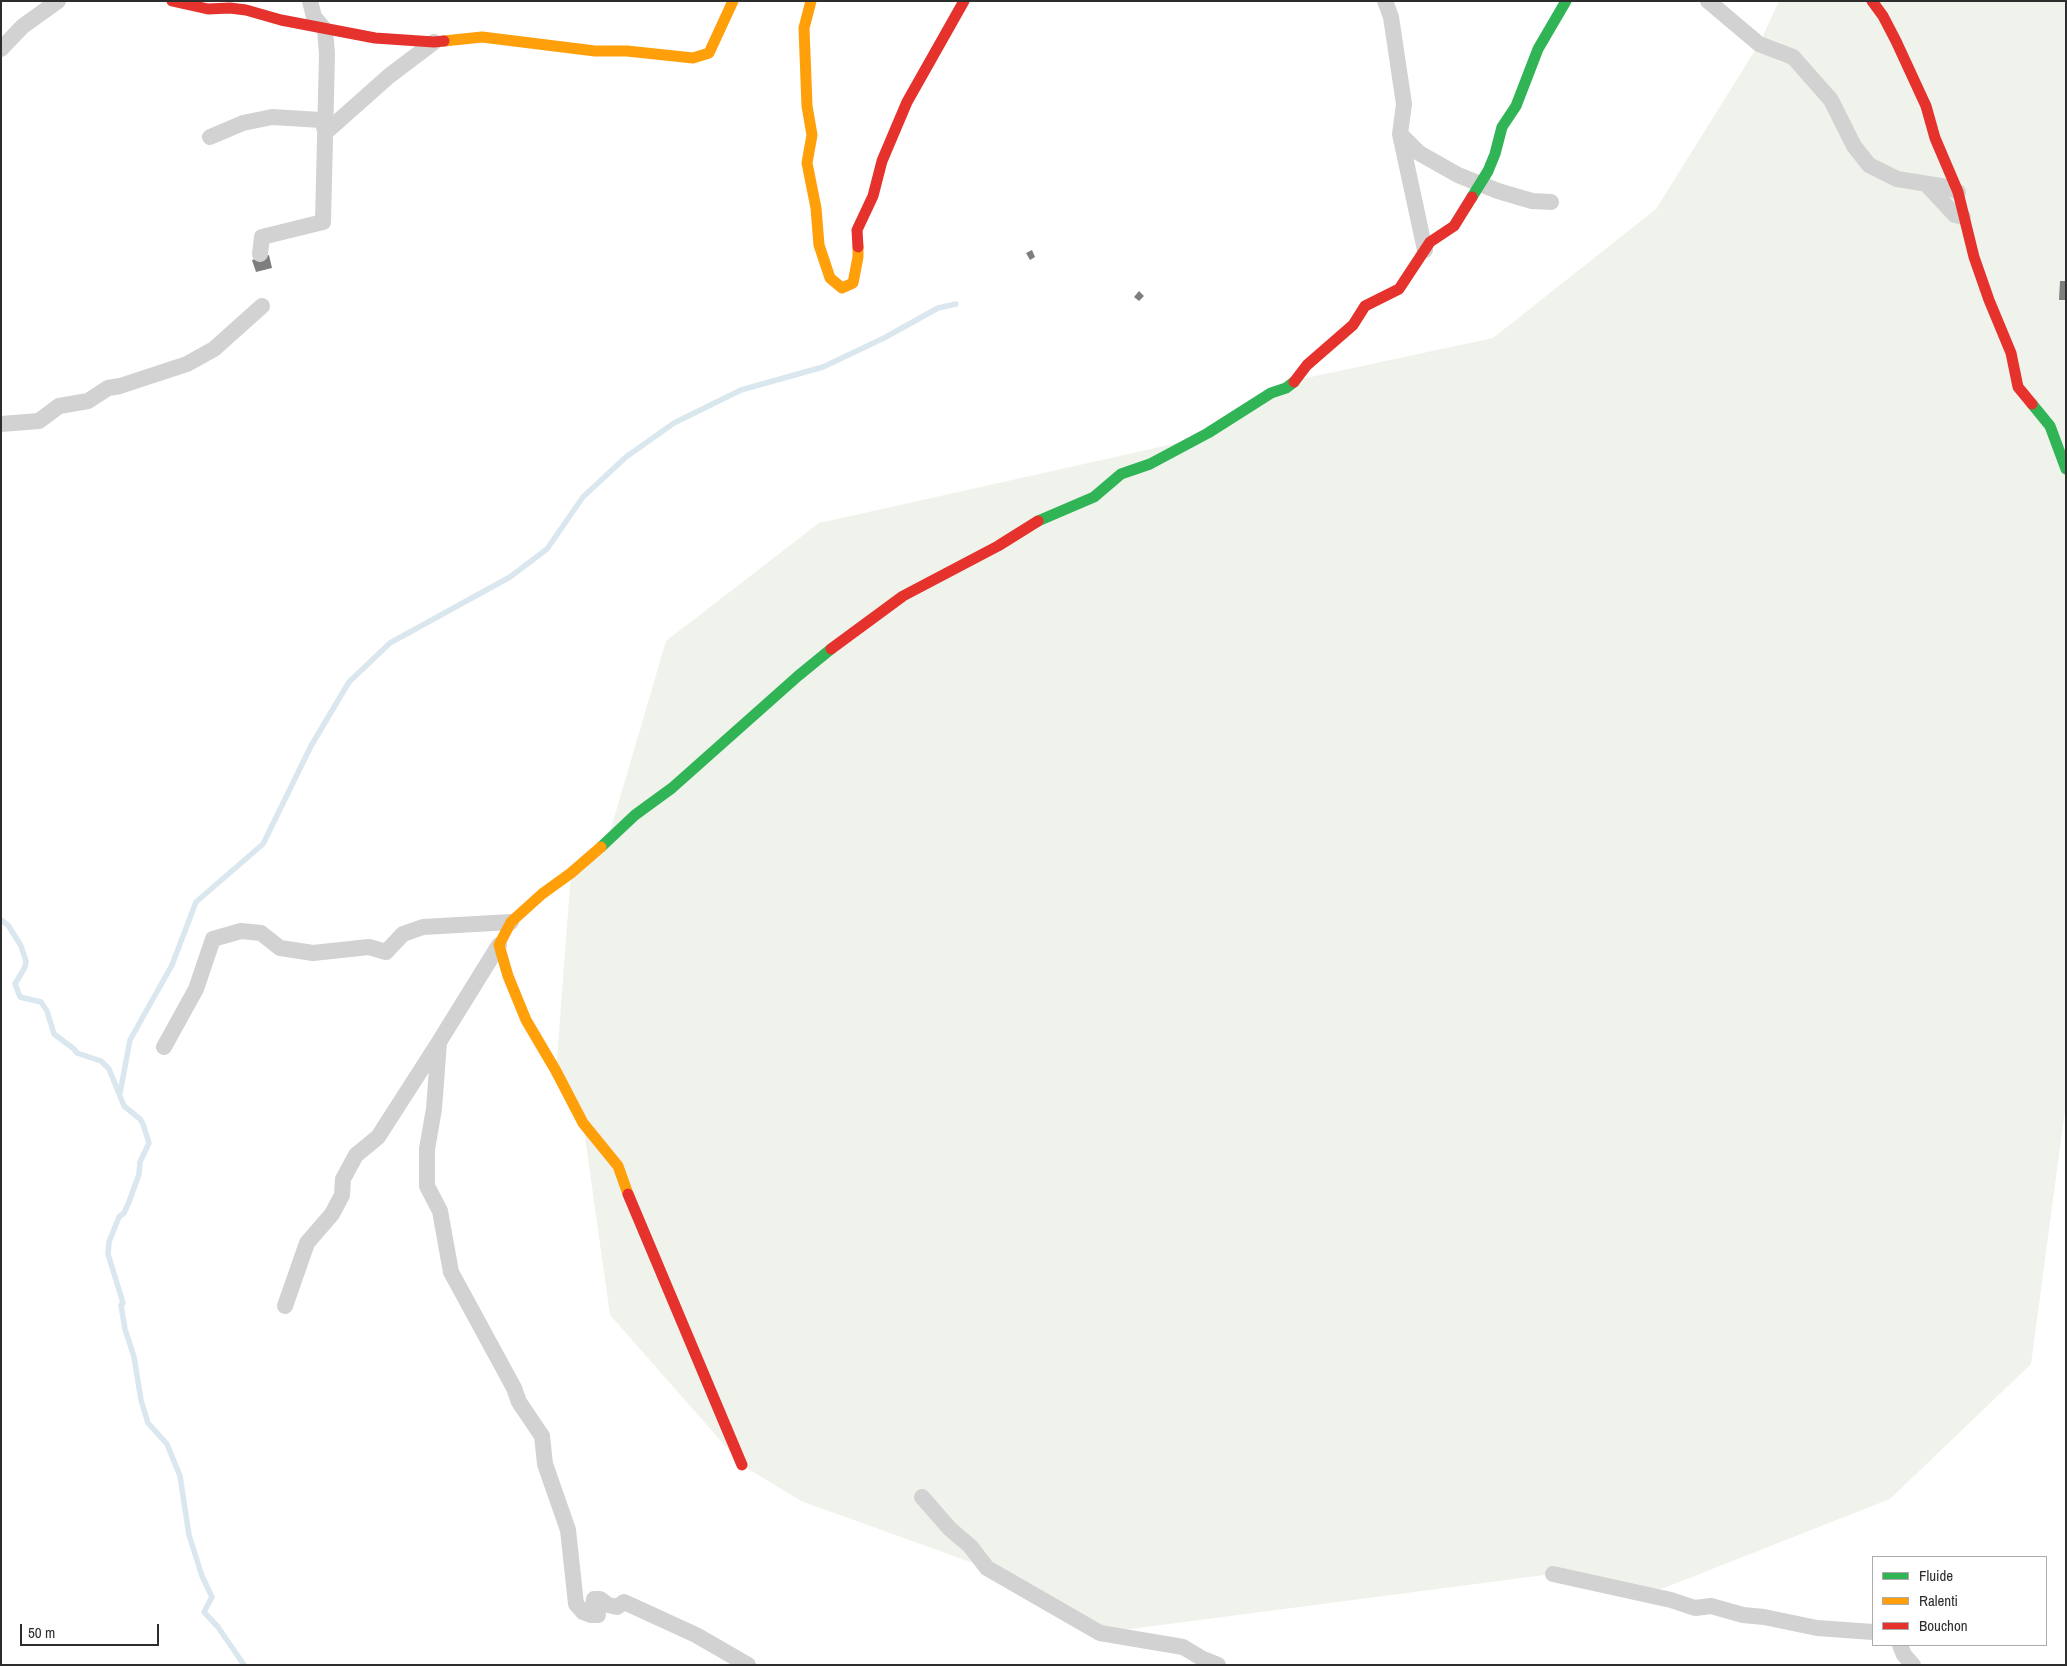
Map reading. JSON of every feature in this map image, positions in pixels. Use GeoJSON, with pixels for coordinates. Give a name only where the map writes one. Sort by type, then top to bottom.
{"type":"FeatureCollection","features":[{"type":"Feature","properties":{"kind":"street"},"geometry":{"type":"LineString","coordinates":[[1,49],[23,26],[58,1]]}},
{"type":"Feature","properties":{"kind":"street"},"geometry":{"type":"LineString","coordinates":[[172,1],[208,9],[230,8],[246,10],[325,30],[375,38],[434,42],[482,37],[595,51],[627,51],[693,58],[709,53],[735,2]]}},
{"type":"Feature","properties":{"kind":"street"},"geometry":{"type":"LineString","coordinates":[[260,254],[262,237],[322,222],[327,54],[325,30],[314,17],[310,1]]}},
{"type":"Feature","properties":{"kind":"street"},"geometry":{"type":"LineString","coordinates":[[811,1],[804,28],[807,106],[812,135],[807,163],[816,208],[819,245],[830,278],[842,288],[853,283],[858,257],[857,230],[873,196],[882,161],[907,102],[964,1]]}},
{"type":"Feature","properties":{"kind":"street"},"geometry":{"type":"LineString","coordinates":[[1385,1],[1391,17],[1404,104],[1400,134],[1425,250]]}},
{"type":"Feature","properties":{"kind":"street"},"geometry":{"type":"LineString","coordinates":[[285,1306],[307,1243],[332,1214],[342,1195],[343,1179],[356,1155],[378,1137],[439,1042],[499,945],[511,922],[542,894],[571,873],[607,842],[635,815],[672,788],[798,676],[903,596],[998,546],[1045,517],[1094,497],[1121,474],[1150,464],[1222,425],[1297,380],[1306,364],[1353,325],[1365,306],[1400,289],[1430,242],[1454,226],[1495,154],[1502,127],[1516,106],[1538,50],[1566,1]]}},
{"type":"Feature","properties":{"kind":"street"},"geometry":{"type":"LineString","coordinates":[[1708,1],[1759,44],[1793,57],[1831,100],[1854,146],[1869,165],[1897,179],[1947,187],[1958,192]]}},
{"type":"Feature","properties":{"kind":"street"},"geometry":{"type":"LineString","coordinates":[[1872,1],[1883,16],[1926,106],[1935,138],[1958,192],[1967,234],[1989,300],[2011,353],[2018,387],[2050,426],[2066,469]]}},
{"type":"Feature","properties":{"kind":"street"},"geometry":{"type":"LineString","coordinates":[[326,132],[389,76],[434,42]]}},
{"type":"Feature","properties":{"kind":"street"},"geometry":{"type":"LineString","coordinates":[[210,137],[243,123],[272,117],[321,120],[326,132]]}},
{"type":"Feature","properties":{"kind":"street"},"geometry":{"type":"LineString","coordinates":[[1400,134],[1419,153],[1458,175],[1498,191],[1532,201],[1551,202]]}},
{"type":"Feature","properties":{"kind":"street"},"geometry":{"type":"LineString","coordinates":[[1928,185],[1955,215],[1963,217]]}},
{"type":"Feature","properties":{"kind":"street"},"geometry":{"type":"LineString","coordinates":[[1,424],[39,421],[59,406],[88,401],[108,388],[120,386],[187,364],[214,349],[262,306]]}},
{"type":"Feature","properties":{"kind":"street"},"geometry":{"type":"LineString","coordinates":[[164,1047],[196,989],[214,939],[241,931],[261,933],[280,948],[305,952],[313,953],[369,947],[386,952],[403,934],[423,927],[511,922]]}},
{"type":"Feature","properties":{"kind":"street"},"geometry":{"type":"LineString","coordinates":[[499,945],[508,976],[526,1020],[556,1071],[583,1123],[618,1166],[637,1218],[667,1282],[742,1465]]}},
{"type":"Feature","properties":{"kind":"street"},"geometry":{"type":"LineString","coordinates":[[439,1042],[434,1109],[427,1149],[427,1186],[440,1211],[451,1272],[514,1388],[519,1402],[542,1436],[545,1464],[568,1530],[576,1604],[583,1612],[598,1615],[593,1606],[594,1599],[600,1598],[608,1605],[617,1606],[624,1602],[696,1635],[748,1665]]}},
{"type":"Feature","properties":{"kind":"street"},"geometry":{"type":"LineString","coordinates":[[922,1497],[950,1528],[970,1546],[987,1568],[1100,1633],[1183,1647],[1203,1659],[1218,1665]]}},
{"type":"Feature","properties":{"kind":"street"},"geometry":{"type":"LineString","coordinates":[[1552,1574],[1671,1600],[1695,1608],[1711,1606],[1743,1615],[1764,1617],[1817,1628],[1872,1632]]}},
{"type":"Feature","properties":{"kind":"street"},"geometry":{"type":"LineString","coordinates":[[1900,1646],[1904,1655],[1913,1665]]}},
{"type":"Feature","properties":{"kind":"shaded area"},"geometry":{"type":"Polygon","coordinates":[[[1779,1],[2066,1],[2066,1103],[2031,1364],[1890,1499],[1646,1595],[1552,1574],[1100,1633],[987,1568],[801,1501],[742,1465],[610,1315],[583,1123],[556,1071],[571,873],[607,842],[666,641],[819,523],[1196,439],[1297,380],[1493,338],[1656,209],[1759,44],[1779,1]]]}},
{"type":"Feature","properties":{"kind":"building"},"geometry":{"type":"Polygon","coordinates":[[[1032,250],[1035,257],[1030,260],[1026,253],[1032,250]]]}},
{"type":"Feature","properties":{"kind":"building"},"geometry":{"type":"Polygon","coordinates":[[[269,255],[272,268],[256,272],[252,260],[269,255]]]}},
{"type":"Feature","properties":{"kind":"building"},"geometry":{"type":"Polygon","coordinates":[[[2060,281],[2066,281],[2066,300],[2059,300],[2060,281]]]}},
{"type":"Feature","properties":{"kind":"building"},"geometry":{"type":"Polygon","coordinates":[[[1139,291],[1144,296],[1139,301],[1134,297],[1139,291]]]}},
{"type":"Feature","properties":{"kind":"waterway"},"geometry":{"type":"LineString","coordinates":[[120,1093],[130,1040],[172,965],[196,902],[263,844],[311,746],[349,682],[390,643],[510,577],[547,549],[583,497],[626,457],[674,423],[741,390],[823,367],[884,338],[938,308],[956,304]]}},
{"type":"Feature","properties":{"kind":"waterway"},"geometry":{"type":"LineString","coordinates":[[1,920],[8,925],[21,946],[26,961],[25,967],[15,984],[20,997],[41,1002],[47,1011],[54,1034],[77,1053],[101,1061],[109,1069],[124,1106],[140,1119],[143,1124],[149,1143],[140,1162],[139,1174],[129,1202],[124,1213],[119,1217],[109,1242],[108,1254],[123,1303],[121,1305],[125,1329],[134,1357],[141,1400],[148,1423],[167,1444],[180,1476],[189,1535],[202,1576],[212,1597],[204,1612],[218,1627],[244,1665]]}},
{"type":"Feature","properties":{"kind":"traffic: fast"},"geometry":{"type":"LineString","coordinates":[[1472,197],[1488,171],[1495,154],[1502,127],[1516,106],[1538,49],[1566,1]]}},
{"type":"Feature","properties":{"kind":"traffic: fast"},"geometry":{"type":"LineString","coordinates":[[1038,521],[1094,497],[1121,474],[1150,464],[1208,433],[1271,393],[1286,388],[1294,382]]}},
{"type":"Feature","properties":{"kind":"traffic: fast"},"geometry":{"type":"LineString","coordinates":[[2032,404],[2050,426],[2066,469]]}},
{"type":"Feature","properties":{"kind":"traffic: fast"},"geometry":{"type":"LineString","coordinates":[[601,847],[635,815],[672,788],[831,649]]}},
{"type":"Feature","properties":{"kind":"traffic: slow"},"geometry":{"type":"LineString","coordinates":[[444,41],[482,37],[595,51],[627,51],[693,58],[709,53],[733,1]]}},
{"type":"Feature","properties":{"kind":"traffic: slow"},"geometry":{"type":"LineString","coordinates":[[811,1],[804,28],[807,106],[812,135],[807,163],[816,208],[819,245],[830,278],[842,288],[853,283],[858,247]]}},
{"type":"Feature","properties":{"kind":"traffic: slow"},"geometry":{"type":"LineString","coordinates":[[601,847],[571,873],[542,894],[511,922],[499,945],[508,976],[526,1020],[556,1071],[583,1123],[618,1166],[628,1194]]}},
{"type":"Feature","properties":{"kind":"traffic: jam"},"geometry":{"type":"LineString","coordinates":[[172,1],[208,9],[230,8],[246,10],[281,20],[375,38],[444,41]]}},
{"type":"Feature","properties":{"kind":"traffic: jam"},"geometry":{"type":"LineString","coordinates":[[858,247],[857,230],[873,196],[882,161],[907,102],[964,1]]}},
{"type":"Feature","properties":{"kind":"traffic: jam"},"geometry":{"type":"LineString","coordinates":[[1872,1],[1883,16],[1896,41],[1926,106],[1935,138],[1958,192],[1974,257],[2011,353],[2018,387],[2032,404]]}},
{"type":"Feature","properties":{"kind":"traffic: jam"},"geometry":{"type":"LineString","coordinates":[[1294,382],[1307,365],[1353,325],[1365,306],[1399,289],[1430,242],[1454,226],[1472,197]]}},
{"type":"Feature","properties":{"kind":"traffic: jam"},"geometry":{"type":"LineString","coordinates":[[831,649],[903,596],[998,546],[1038,521]]}},
{"type":"Feature","properties":{"kind":"traffic: jam"},"geometry":{"type":"LineString","coordinates":[[628,1194],[742,1465]]}}]}
